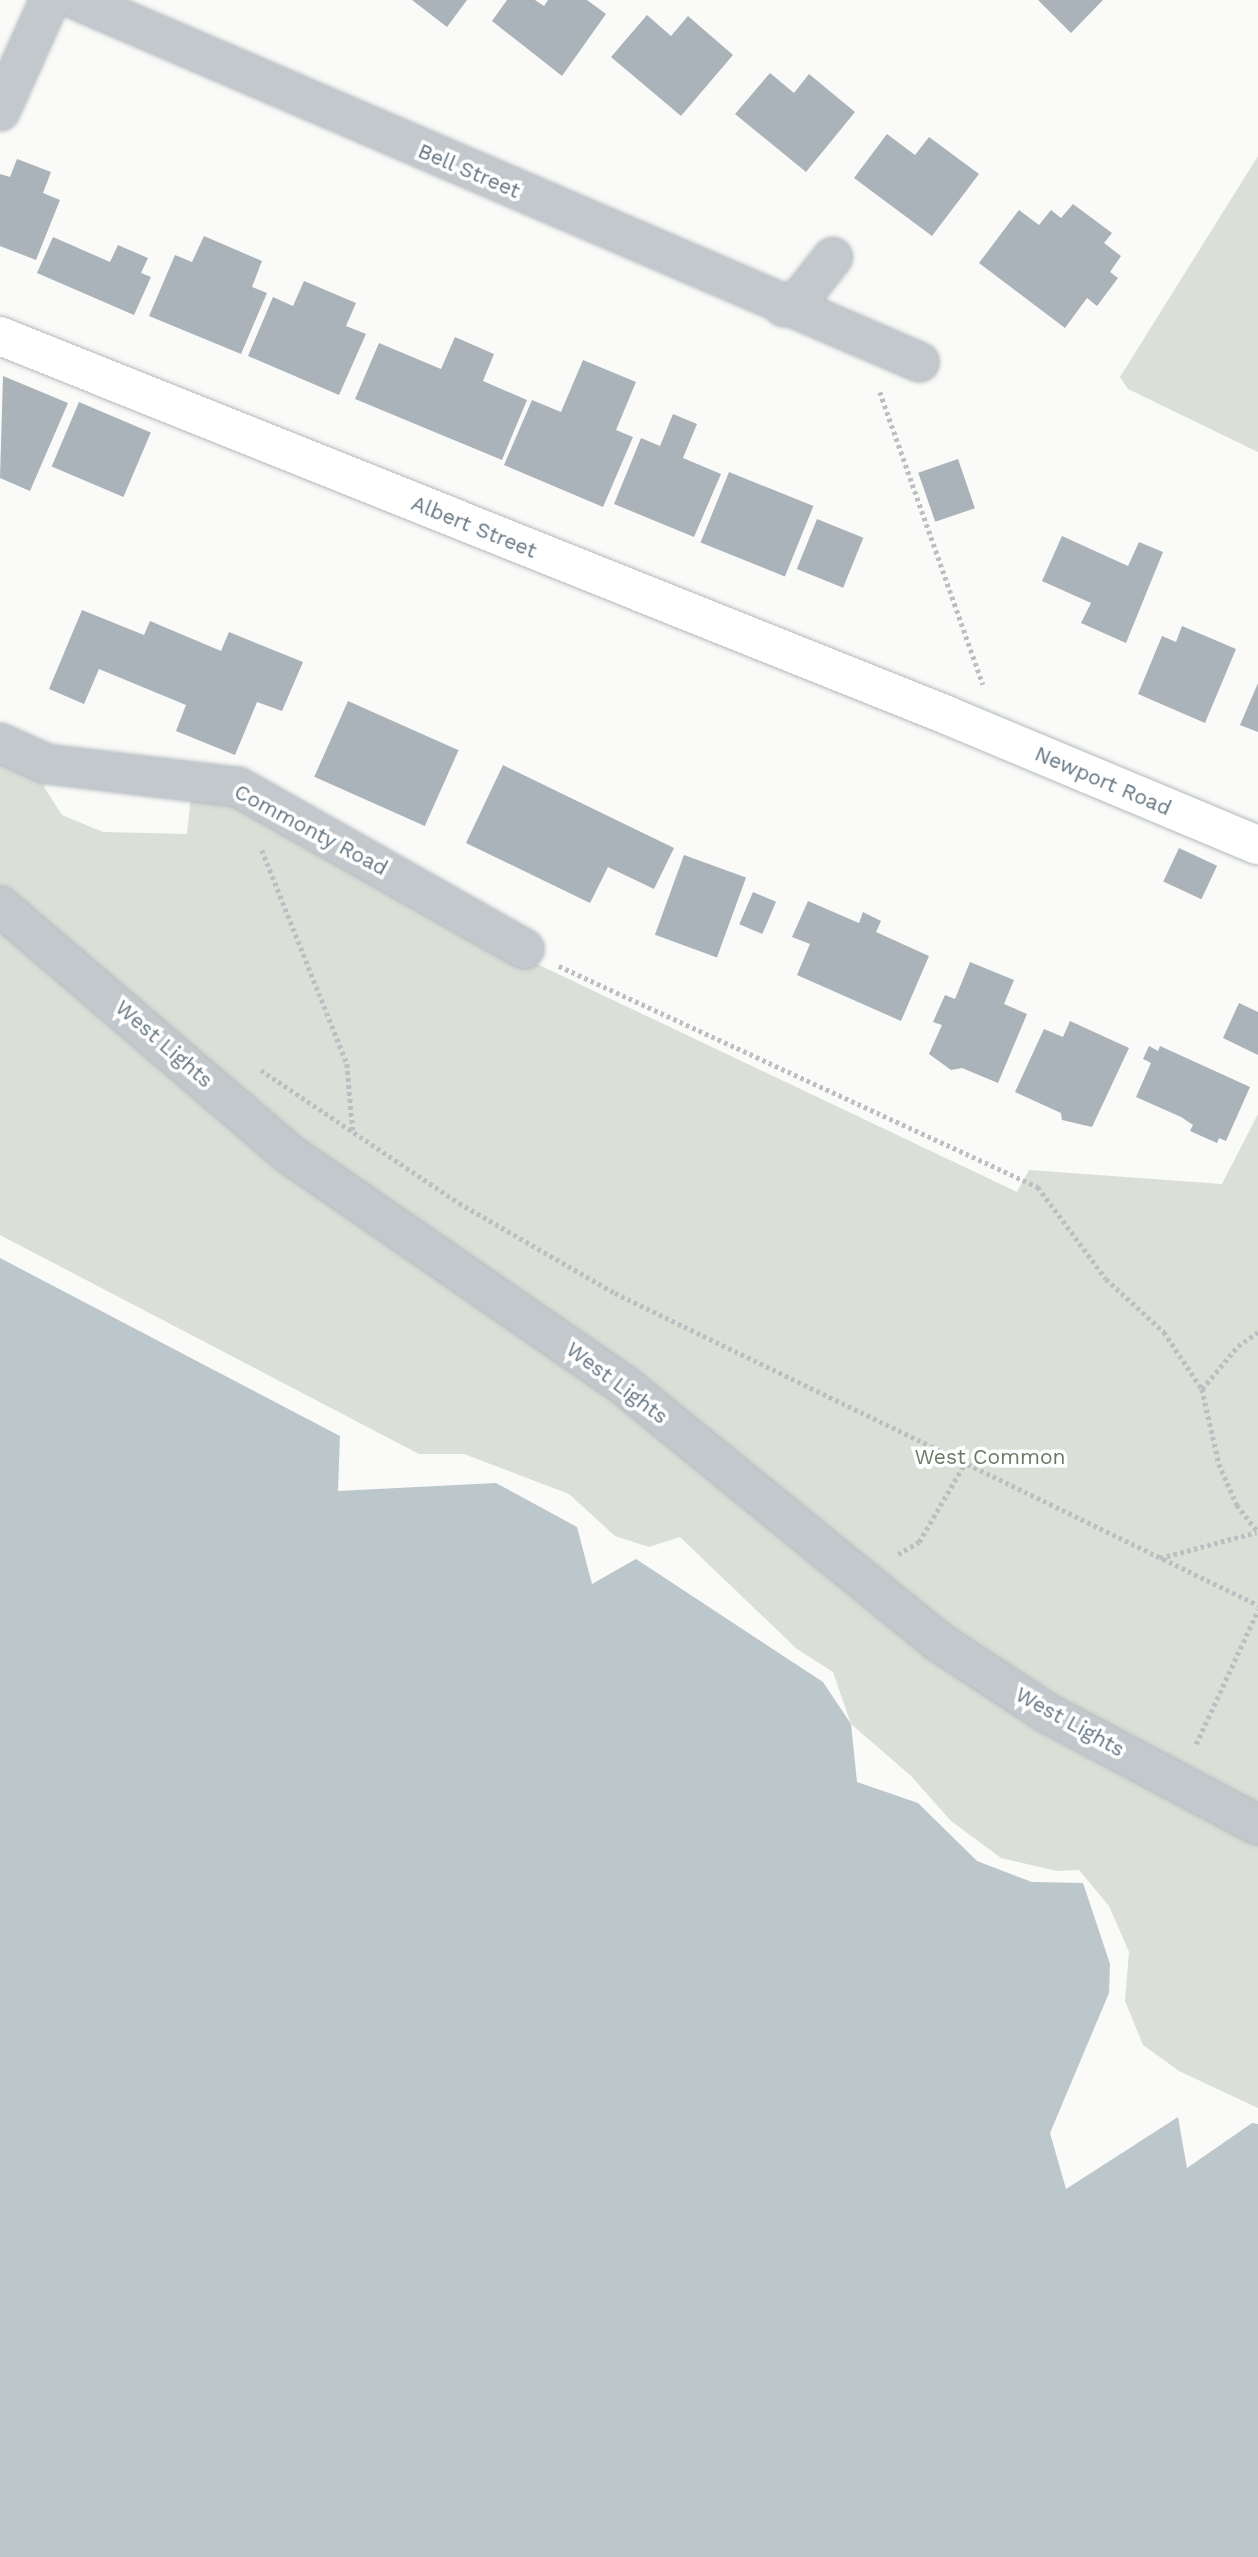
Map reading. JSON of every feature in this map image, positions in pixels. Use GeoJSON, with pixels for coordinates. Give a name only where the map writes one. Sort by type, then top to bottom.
{"type":"FeatureCollection","features":[{"type":"Feature","properties":{"kind":"main road","name":"Albert Street"},"geometry":{"type":"LineString","coordinates":[[0,336],[949,716]]}},
{"type":"Feature","properties":{"kind":"main road","name":"Newport Road"},"geometry":{"type":"LineString","coordinates":[[949,716],[1258,845]]}},
{"type":"Feature","properties":{"kind":"street"},"geometry":{"type":"LineString","coordinates":[[0,111],[50,0]]}},
{"type":"Feature","properties":{"kind":"street","name":"Bell Street"},"geometry":{"type":"LineString","coordinates":[[77,0],[862,341],[919,362]]}},
{"type":"Feature","properties":{"kind":"street"},"geometry":{"type":"LineString","coordinates":[[784,307],[803,295],[833,257]]}},
{"type":"Feature","properties":{"kind":"street","name":"Commonty Road"},"geometry":{"type":"LineString","coordinates":[[0,743],[47,764],[238,787],[524,949]]}},
{"type":"Feature","properties":{"kind":"street","name":"West Lights"},"geometry":{"type":"LineString","coordinates":[[0,906],[292,1156],[625,1386],[939,1642],[1047,1713],[1180,1779],[1258,1825]]}},
{"type":"Feature","properties":{"kind":"path"},"geometry":{"type":"LineString","coordinates":[[862,341],[1002,738]]}},
{"type":"Feature","properties":{"kind":"path"},"geometry":{"type":"LineString","coordinates":[[238,787],[347,1064],[353,1131]]}},
{"type":"Feature","properties":{"kind":"path"},"geometry":{"type":"LineString","coordinates":[[524,949],[1038,1187],[1106,1279],[1164,1332],[1202,1389],[1219,1464],[1237,1505],[1258,1532],[1160,1558]]}},
{"type":"Feature","properties":{"kind":"path"},"geometry":{"type":"LineString","coordinates":[[249,1062],[458,1203],[615,1293],[1258,1607],[1180,1779]]}},
{"type":"Feature","properties":{"kind":"path"},"geometry":{"type":"LineString","coordinates":[[1202,1389],[1238,1346],[1258,1332]]}},
{"type":"Feature","properties":{"kind":"path"},"geometry":{"type":"LineString","coordinates":[[919,1542],[965,1463]]}},
{"type":"Feature","properties":{"kind":"green space"},"geometry":{"type":"Polygon","coordinates":[[[1258,156],[1258,452],[1128,389],[1120,377],[1258,156]]]}},
{"type":"Feature","properties":{"kind":"green space","name":"West Common"},"geometry":{"type":"Polygon","coordinates":[[[0,759],[45,779],[44,787],[62,815],[103,832],[187,834],[191,795],[236,800],[474,934],[1017,1192],[1029,1170],[1222,1184],[1258,1114],[1258,2108],[1179,2071],[1143,2045],[1125,2001],[1129,1952],[1109,1906],[1079,1870],[1057,1871],[1001,1858],[951,1821],[911,1776],[851,1724],[833,1672],[797,1649],[680,1537],[649,1547],[615,1536],[569,1494],[464,1454],[419,1454],[0,1235],[0,759]]]}},
{"type":"Feature","properties":{"kind":"shaded area"},"geometry":{"type":"Polygon","coordinates":[[[0,1258],[340,1436],[338,1491],[496,1483],[577,1527],[592,1584],[636,1559],[823,1682],[851,1724],[857,1782],[918,1803],[977,1861],[1032,1882],[1083,1883],[1110,1964],[1109,1993],[1050,2133],[1066,2189],[1178,2117],[1187,2168],[1252,2123],[1258,2124],[1258,2557],[0,2557],[0,1258]]]}},
{"type":"Feature","properties":{"kind":"building"},"geometry":{"type":"Polygon","coordinates":[[[412,0],[467,0],[447,27],[412,0]]]}},
{"type":"Feature","properties":{"kind":"building"},"geometry":{"type":"Polygon","coordinates":[[[507,0],[535,0],[544,6],[548,0],[587,0],[606,14],[562,76],[492,21],[507,0]]]}},
{"type":"Feature","properties":{"kind":"building"},"geometry":{"type":"Polygon","coordinates":[[[1038,0],[1103,0],[1071,33],[1038,0]]]}},
{"type":"Feature","properties":{"kind":"building"},"geometry":{"type":"Polygon","coordinates":[[[647,15],[671,36],[688,16],[733,55],[681,116],[611,57],[647,15]]]}},
{"type":"Feature","properties":{"kind":"building"},"geometry":{"type":"Polygon","coordinates":[[[770,73],[794,93],[809,74],[855,112],[806,172],[735,114],[770,73]]]}},
{"type":"Feature","properties":{"kind":"building"},"geometry":{"type":"Polygon","coordinates":[[[887,134],[915,155],[929,137],[979,174],[932,236],[854,178],[887,134]]]}},
{"type":"Feature","properties":{"kind":"building"},"geometry":{"type":"Polygon","coordinates":[[[17,159],[51,172],[43,193],[60,200],[36,260],[0,246],[0,174],[10,177],[17,159]]]}},
{"type":"Feature","properties":{"kind":"building"},"geometry":{"type":"Polygon","coordinates":[[[1073,204],[1112,233],[1104,243],[1121,256],[1110,272],[1118,278],[1097,306],[1087,298],[1065,328],[979,263],[1019,210],[1039,225],[1051,210],[1061,218],[1073,204]]]}},
{"type":"Feature","properties":{"kind":"building"},"geometry":{"type":"Polygon","coordinates":[[[204,236],[262,261],[252,287],[267,293],[241,354],[149,316],[175,255],[192,262],[204,236]]]}},
{"type":"Feature","properties":{"kind":"building"},"geometry":{"type":"Polygon","coordinates":[[[53,237],[110,262],[118,245],[148,258],[141,273],[151,277],[134,315],[37,273],[53,237]]]}},
{"type":"Feature","properties":{"kind":"building"},"geometry":{"type":"Polygon","coordinates":[[[304,281],[356,303],[346,326],[366,334],[339,395],[248,356],[273,297],[293,306],[304,281]]]}},
{"type":"Feature","properties":{"kind":"building"},"geometry":{"type":"Polygon","coordinates":[[[455,337],[494,354],[483,381],[527,400],[502,460],[355,399],[379,343],[441,369],[455,337]]]}},
{"type":"Feature","properties":{"kind":"building"},"geometry":{"type":"Polygon","coordinates":[[[583,360],[636,382],[616,430],[633,437],[603,507],[504,465],[532,400],[561,412],[583,360]]]}},
{"type":"Feature","properties":{"kind":"building"},"geometry":{"type":"Polygon","coordinates":[[[3,376],[68,403],[30,491],[0,478],[3,376]]]}},
{"type":"Feature","properties":{"kind":"building"},"geometry":{"type":"Polygon","coordinates":[[[79,402],[151,432],[123,497],[52,466],[79,402]]]}},
{"type":"Feature","properties":{"kind":"building"},"geometry":{"type":"Polygon","coordinates":[[[673,414],[697,424],[683,458],[721,474],[694,537],[614,504],[641,438],[660,446],[673,414]]]}},
{"type":"Feature","properties":{"kind":"building"},"geometry":{"type":"Polygon","coordinates":[[[958,459],[975,508],[935,522],[918,473],[958,459]]]}},
{"type":"Feature","properties":{"kind":"building"},"geometry":{"type":"Polygon","coordinates":[[[729,472],[813,506],[785,577],[701,542],[729,472]]]}},
{"type":"Feature","properties":{"kind":"building"},"geometry":{"type":"Polygon","coordinates":[[[817,519],[863,538],[843,588],[797,569],[817,519]]]}},
{"type":"Feature","properties":{"kind":"building"},"geometry":{"type":"Polygon","coordinates":[[[1062,536],[1128,566],[1139,542],[1163,552],[1126,643],[1081,623],[1091,603],[1042,581],[1062,536]]]}},
{"type":"Feature","properties":{"kind":"building"},"geometry":{"type":"Polygon","coordinates":[[[82,610],[144,635],[150,621],[221,651],[229,632],[303,662],[282,711],[257,702],[235,755],[176,731],[186,705],[99,669],[84,704],[49,689],[82,610]]]}},
{"type":"Feature","properties":{"kind":"building"},"geometry":{"type":"Polygon","coordinates":[[[1182,626],[1236,649],[1205,723],[1138,694],[1162,636],[1176,642],[1182,626]]]}},
{"type":"Feature","properties":{"kind":"building"},"geometry":{"type":"Polygon","coordinates":[[[1258,683],[1258,732],[1240,725],[1258,683]]]}},
{"type":"Feature","properties":{"kind":"building"},"geometry":{"type":"Polygon","coordinates":[[[348,701],[459,750],[425,826],[314,777],[348,701]]]}},
{"type":"Feature","properties":{"kind":"building"},"geometry":{"type":"Polygon","coordinates":[[[503,765],[674,848],[654,889],[608,867],[590,903],[466,843],[503,765]]]}},
{"type":"Feature","properties":{"kind":"building"},"geometry":{"type":"Polygon","coordinates":[[[1179,848],[1217,866],[1201,899],[1163,882],[1179,848]]]}},
{"type":"Feature","properties":{"kind":"building"},"geometry":{"type":"Polygon","coordinates":[[[684,855],[746,878],[717,957],[655,935],[684,855]]]}},
{"type":"Feature","properties":{"kind":"building"},"geometry":{"type":"Polygon","coordinates":[[[753,892],[776,902],[762,934],[739,924],[753,892]]]}},
{"type":"Feature","properties":{"kind":"building"},"geometry":{"type":"Polygon","coordinates":[[[808,901],[859,923],[863,912],[881,921],[876,932],[929,956],[901,1021],[797,975],[810,944],[792,937],[808,901]]]}},
{"type":"Feature","properties":{"kind":"building"},"geometry":{"type":"Polygon","coordinates":[[[970,962],[1014,980],[1004,1004],[1027,1014],[998,1083],[962,1068],[951,1070],[929,1054],[942,1025],[933,1022],[945,995],[955,999],[970,962]]]}},
{"type":"Feature","properties":{"kind":"building"},"geometry":{"type":"Polygon","coordinates":[[[1239,1003],[1258,1012],[1258,1055],[1223,1038],[1239,1003]]]}},
{"type":"Feature","properties":{"kind":"building"},"geometry":{"type":"Polygon","coordinates":[[[1070,1021],[1129,1048],[1092,1127],[1062,1120],[1061,1113],[1015,1092],[1044,1029],[1063,1037],[1070,1021]]]}},
{"type":"Feature","properties":{"kind":"building"},"geometry":{"type":"Polygon","coordinates":[[[1149,1046],[1158,1051],[1160,1046],[1250,1087],[1226,1141],[1219,1138],[1217,1143],[1190,1131],[1193,1125],[1181,1117],[1136,1097],[1151,1063],[1143,1059],[1149,1046]]]}}]}
